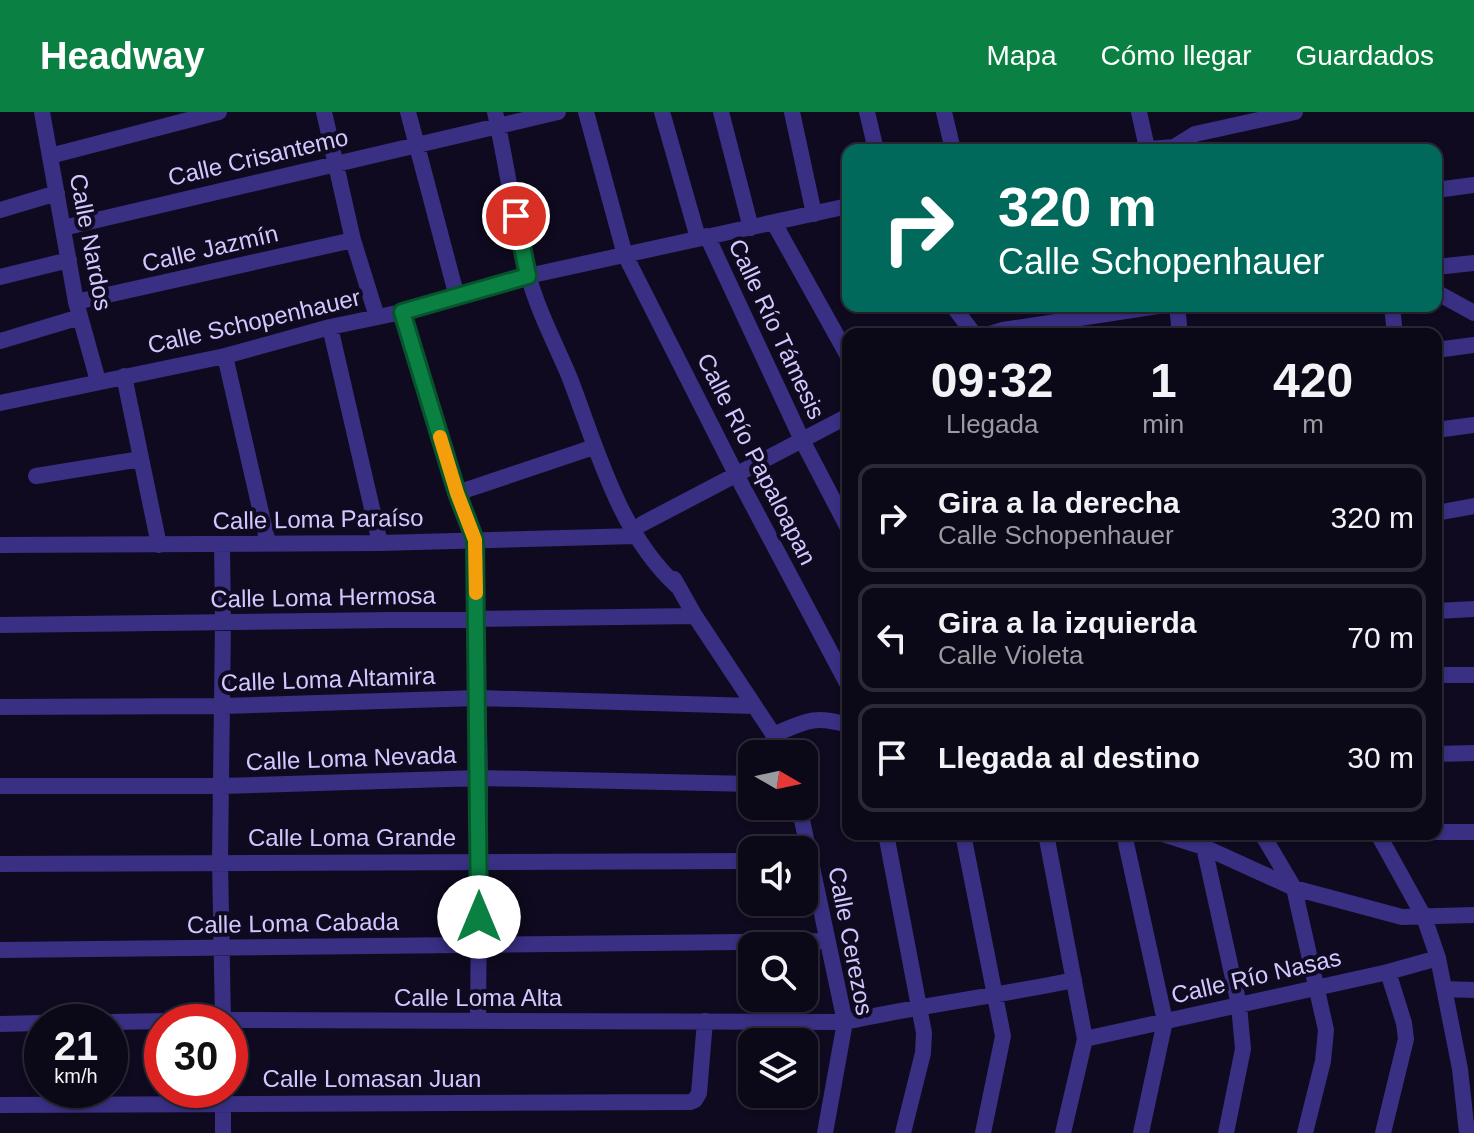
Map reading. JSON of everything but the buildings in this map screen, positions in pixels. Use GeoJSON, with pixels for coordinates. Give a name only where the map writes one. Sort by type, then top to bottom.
{"type":"FeatureCollection","features":[{"type":"Feature","properties":{"kind":"street","name":"Calle Nardos"},"geometry":{"type":"LineString","coordinates":[[42,112],[78,310],[98,381]]}},
{"type":"Feature","properties":{"kind":"street"},"geometry":{"type":"LineString","coordinates":[[50,156],[219,112]]}},
{"type":"Feature","properties":{"kind":"street"},"geometry":{"type":"LineString","coordinates":[[324,112],[353,240],[377,317]]}},
{"type":"Feature","properties":{"kind":"street"},"geometry":{"type":"LineString","coordinates":[[408,112],[457,297]]}},
{"type":"Feature","properties":{"kind":"street","name":"Calle Crisantemo"},"geometry":{"type":"LineString","coordinates":[[63,228],[415,145],[497,119],[558,112]]}},
{"type":"Feature","properties":{"kind":"street","name":"Calle Río Papaloapan"},"geometry":{"type":"LineString","coordinates":[[586,112],[625,255],[842,674]]}},
{"type":"Feature","properties":{"kind":"street","name":"Calle Río Támesis"},"geometry":{"type":"LineString","coordinates":[[662,112],[702,237],[842,517]]}},
{"type":"Feature","properties":{"kind":"street"},"geometry":{"type":"LineString","coordinates":[[721,112],[751,228]]}},
{"type":"Feature","properties":{"kind":"street"},"geometry":{"type":"LineString","coordinates":[[792,112],[814,214]]}},
{"type":"Feature","properties":{"kind":"street"},"geometry":{"type":"LineString","coordinates":[[867,112],[875,144]]}},
{"type":"Feature","properties":{"kind":"street"},"geometry":{"type":"LineString","coordinates":[[944,112],[952,144]]}},
{"type":"Feature","properties":{"kind":"street"},"geometry":{"type":"LineString","coordinates":[[1139,112],[1156,144]]}},
{"type":"Feature","properties":{"kind":"street"},"geometry":{"type":"LineString","coordinates":[[1171,144],[1221,119],[1295,112]]}},
{"type":"Feature","properties":{"kind":"street"},"geometry":{"type":"LineString","coordinates":[[497,119],[528,276],[586,419],[639,530]]}},
{"type":"Feature","properties":{"kind":"street"},"geometry":{"type":"LineString","coordinates":[[1442,189],[1474,185]]}},
{"type":"Feature","properties":{"kind":"street"},"geometry":{"type":"LineString","coordinates":[[0,210],[57,193]]}},
{"type":"Feature","properties":{"kind":"street","name":"Calle Schopenhauer"},"geometry":{"type":"LineString","coordinates":[[0,403],[225,356],[330,327],[402,312],[528,276],[842,207]]}},
{"type":"Feature","properties":{"kind":"street"},"geometry":{"type":"LineString","coordinates":[[774,223],[842,345]]}},
{"type":"Feature","properties":{"kind":"street","name":"Calle Jazmín"},"geometry":{"type":"LineString","coordinates":[[0,341],[78,310],[353,240]]}},
{"type":"Feature","properties":{"kind":"street"},"geometry":{"type":"LineString","coordinates":[[0,277],[69,260]]}},
{"type":"Feature","properties":{"kind":"street"},"geometry":{"type":"LineString","coordinates":[[1442,266],[1474,263]]}},
{"type":"Feature","properties":{"kind":"street"},"geometry":{"type":"LineString","coordinates":[[1442,295],[1474,313]]}},
{"type":"Feature","properties":{"kind":"street"},"geometry":{"type":"LineString","coordinates":[[402,312],[457,493],[475,540],[480,778],[478,1021]]}},
{"type":"Feature","properties":{"kind":"street"},"geometry":{"type":"LineString","coordinates":[[1016,328],[1119,312]]}},
{"type":"Feature","properties":{"kind":"street"},"geometry":{"type":"LineString","coordinates":[[330,327],[380,543]]}},
{"type":"Feature","properties":{"kind":"street"},"geometry":{"type":"LineString","coordinates":[[1442,349],[1474,345]]}},
{"type":"Feature","properties":{"kind":"street"},"geometry":{"type":"LineString","coordinates":[[225,356],[268,543]]}},
{"type":"Feature","properties":{"kind":"street"},"geometry":{"type":"LineString","coordinates":[[124,376],[159,545]]}},
{"type":"Feature","properties":{"kind":"street"},"geometry":{"type":"LineString","coordinates":[[586,419],[594,447],[639,530],[671,571],[695,616],[776,740]]}},
{"type":"Feature","properties":{"kind":"street"},"geometry":{"type":"LineString","coordinates":[[639,530],[736,474],[842,419]]}},
{"type":"Feature","properties":{"kind":"street"},"geometry":{"type":"LineString","coordinates":[[1442,429],[1474,425]]}},
{"type":"Feature","properties":{"kind":"street"},"geometry":{"type":"LineString","coordinates":[[457,493],[594,447]]}},
{"type":"Feature","properties":{"kind":"street"},"geometry":{"type":"LineString","coordinates":[[36,476],[141,459]]}},
{"type":"Feature","properties":{"kind":"street"},"geometry":{"type":"LineString","coordinates":[[1442,512],[1474,506]]}},
{"type":"Feature","properties":{"kind":"street","name":"Calle Loma Paraíso"},"geometry":{"type":"LineString","coordinates":[[0,545],[380,543],[639,530]]}},
{"type":"Feature","properties":{"kind":"street"},"geometry":{"type":"LineString","coordinates":[[222,544],[220,861],[223,1004]]}},
{"type":"Feature","properties":{"kind":"street"},"geometry":{"type":"LineString","coordinates":[[1442,611],[1474,609]]}},
{"type":"Feature","properties":{"kind":"street","name":"Calle Loma Hermosa"},"geometry":{"type":"LineString","coordinates":[[0,625],[695,616]]}},
{"type":"Feature","properties":{"kind":"street"},"geometry":{"type":"LineString","coordinates":[[1442,675],[1474,675]]}},
{"type":"Feature","properties":{"kind":"street","name":"Calle Loma Altamira"},"geometry":{"type":"LineString","coordinates":[[0,707],[222,706],[478,698],[754,706]]}},
{"type":"Feature","properties":{"kind":"street"},"geometry":{"type":"LineString","coordinates":[[773,735],[810,719],[825,718],[842,723]]}},
{"type":"Feature","properties":{"kind":"street"},"geometry":{"type":"LineString","coordinates":[[1442,754],[1474,753]]}},
{"type":"Feature","properties":{"kind":"street","name":"Calle Loma Nevada"},"geometry":{"type":"LineString","coordinates":[[0,786],[220,786],[480,778],[738,784]]}},
{"type":"Feature","properties":{"kind":"street"},"geometry":{"type":"LineString","coordinates":[[1442,832],[1474,832]]}},
{"type":"Feature","properties":{"kind":"street"},"geometry":{"type":"LineString","coordinates":[[887,840],[924,1033],[923,1053],[903,1133]]}},
{"type":"Feature","properties":{"kind":"street"},"geometry":{"type":"LineString","coordinates":[[964,840],[1003,1036],[983,1133]]}},
{"type":"Feature","properties":{"kind":"street"},"geometry":{"type":"LineString","coordinates":[[1047,840],[1085,1039],[1063,1133]]}},
{"type":"Feature","properties":{"kind":"street"},"geometry":{"type":"LineString","coordinates":[[1125,840],[1165,1021],[1141,1133]]}},
{"type":"Feature","properties":{"kind":"street"},"geometry":{"type":"LineString","coordinates":[[1182,840],[1294,888],[1402,917],[1474,915]]}},
{"type":"Feature","properties":{"kind":"street"},"geometry":{"type":"LineString","coordinates":[[1266,840],[1294,888],[1326,1030],[1326,1044],[1305,1133]]}},
{"type":"Feature","properties":{"kind":"street"},"geometry":{"type":"LineString","coordinates":[[1381,840],[1424,917],[1438,958],[1467,1069],[1467,1133]]}},
{"type":"Feature","properties":{"kind":"street"},"geometry":{"type":"LineString","coordinates":[[1204,847],[1239,1005],[1243,1049],[1226,1133]]}},
{"type":"Feature","properties":{"kind":"street","name":"Calle Loma Grande"},"geometry":{"type":"LineString","coordinates":[[0,864],[738,861]]}},
{"type":"Feature","properties":{"kind":"street","name":"Calle Cerezos"},"geometry":{"type":"LineString","coordinates":[[818,907],[845,1022],[825,1133]]}},
{"type":"Feature","properties":{"kind":"street","name":"Calle Loma Cabada"},"geometry":{"type":"LineString","coordinates":[[0,950],[826,941]]}},
{"type":"Feature","properties":{"kind":"street","name":"Calle Río Nasas"},"geometry":{"type":"LineString","coordinates":[[1085,1039],[1388,972],[1438,958]]}},
{"type":"Feature","properties":{"kind":"street"},"geometry":{"type":"LineString","coordinates":[[1383,1133],[1406,1039],[1388,972]]}},
{"type":"Feature","properties":{"kind":"street","name":"Calle Loma Alta"},"geometry":{"type":"LineString","coordinates":[[248,1021],[845,1022],[921,1005],[996,996],[1074,980]]}},
{"type":"Feature","properties":{"kind":"street"},"geometry":{"type":"LineString","coordinates":[[1444,989],[1474,990]]}},
{"type":"Feature","properties":{"kind":"street","name":"Calle Lomasan Juan"},"geometry":{"type":"LineString","coordinates":[[248,1096],[695,1100],[699,1093],[705,1021]]}},
{"type":"Feature","properties":{"kind":"street"},"geometry":{"type":"LineString","coordinates":[[0,1024],[24,1023]]}},
{"type":"Feature","properties":{"kind":"street","name":"Calle Lomasan Juan"},"geometry":{"type":"LineString","coordinates":[[0,1105],[144,1099]]}},
{"type":"Feature","properties":{"kind":"street"},"geometry":{"type":"LineString","coordinates":[[223,1108],[223,1133]]}},
{"type":"Feature","properties":{"kind":"slow traffic"},"geometry":{"type":"LineString","coordinates":[[440,437],[475,540],[476,593]]}},
{"type":"Feature","properties":{"kind":"route"},"geometry":{"type":"LineString","coordinates":[[479,917],[480,778],[475,540],[457,493],[402,312],[528,276],[516,216]]}}]}
